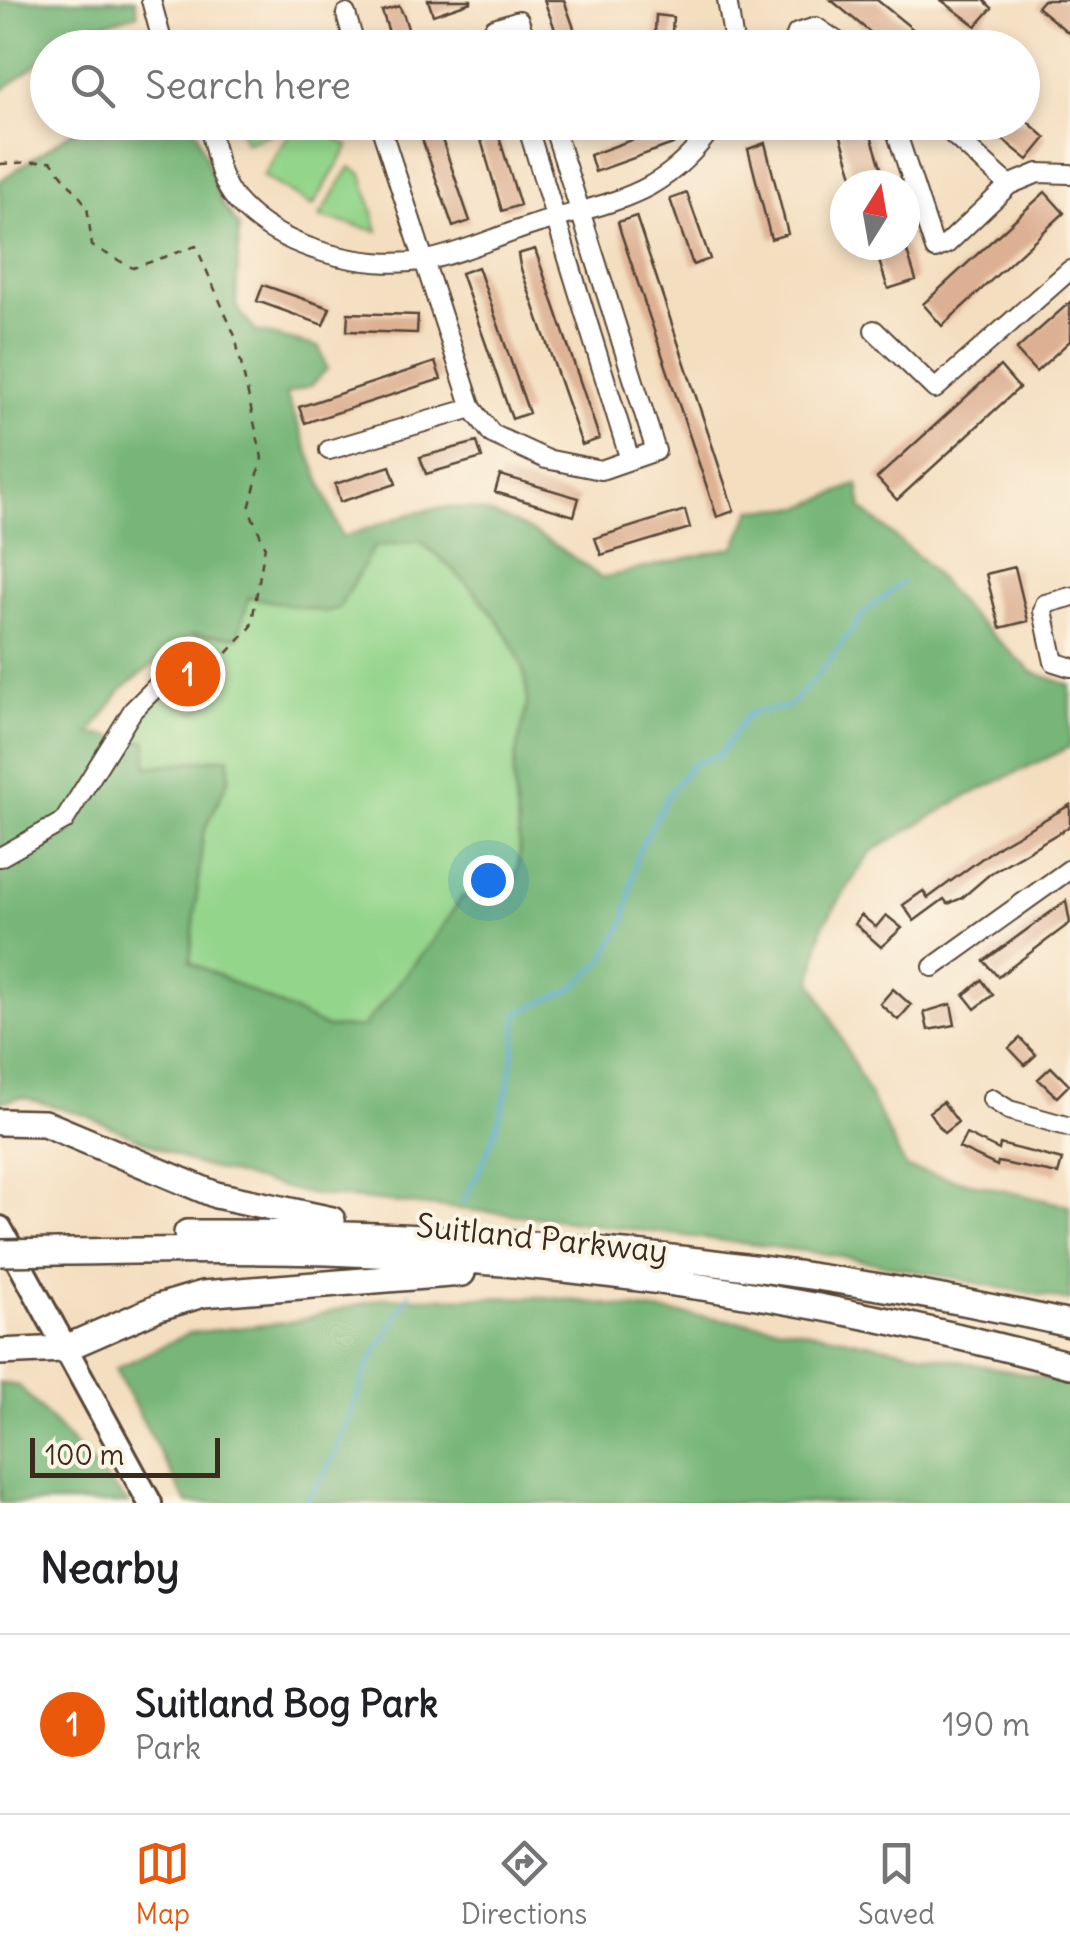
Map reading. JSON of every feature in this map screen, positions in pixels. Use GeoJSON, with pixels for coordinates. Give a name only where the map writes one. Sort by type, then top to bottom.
{"type":"FeatureCollection","features":[{"type":"Feature","properties":{"kind":"highway"},"geometry":{"type":"LineString","coordinates":[[0,1122],[44,1124],[182,1182],[251,1205],[329,1219],[425,1224],[496,1239]]}},
{"type":"Feature","properties":{"kind":"highway","name":"Suitland Parkway"},"geometry":{"type":"LineString","coordinates":[[0,1253],[59,1244],[323,1232],[496,1239],[776,1269],[1070,1324]]}},
{"type":"Feature","properties":{"kind":"highway","name":"Suitland Parkway"},"geometry":{"type":"LineString","coordinates":[[0,1236],[59,1244],[329,1252],[612,1275],[859,1315],[1070,1364]]}},
{"type":"Feature","properties":{"kind":"highway"},"geometry":{"type":"LineString","coordinates":[[0,1352],[63,1349],[159,1306],[219,1292],[457,1273],[612,1275]]}},
{"type":"Feature","properties":{"kind":"main road"},"geometry":{"type":"LineString","coordinates":[[0,1228],[148,1499]]}},
{"type":"Feature","properties":{"kind":"street"},"geometry":{"type":"LineString","coordinates":[[151,0],[157,30]]}},
{"type":"Feature","properties":{"kind":"street"},"geometry":{"type":"LineString","coordinates":[[727,0],[732,30]]}},
{"type":"Feature","properties":{"kind":"street"},"geometry":{"type":"LineString","coordinates":[[346,14],[351,30]]}},
{"type":"Feature","properties":{"kind":"street"},"geometry":{"type":"LineString","coordinates":[[495,30],[519,20],[522,30]]}},
{"type":"Feature","properties":{"kind":"street"},"geometry":{"type":"LineString","coordinates":[[212,140],[216,162],[235,200],[270,229],[330,253],[371,262],[426,260],[581,212],[670,177],[701,140]]}},
{"type":"Feature","properties":{"kind":"street"},"geometry":{"type":"LineString","coordinates":[[386,140],[472,408],[492,434],[546,460],[601,470],[656,451],[558,140]]}},
{"type":"Feature","properties":{"kind":"street"},"geometry":{"type":"LineString","coordinates":[[532,140],[630,460]]}},
{"type":"Feature","properties":{"kind":"street"},"geometry":{"type":"LineString","coordinates":[[900,140],[936,249],[947,244],[1009,185],[1038,173],[1070,174]]}},
{"type":"Feature","properties":{"kind":"street"},"geometry":{"type":"LineString","coordinates":[[960,140],[1009,185]]}},
{"type":"Feature","properties":{"kind":"street"},"geometry":{"type":"LineString","coordinates":[[874,330],[935,390],[1070,270]]}},
{"type":"Feature","properties":{"kind":"street"},"geometry":{"type":"LineString","coordinates":[[329,450],[472,408]]}},
{"type":"Feature","properties":{"kind":"street"},"geometry":{"type":"LineString","coordinates":[[1070,597],[1044,604],[1043,611],[1054,662],[1070,667]]}},
{"type":"Feature","properties":{"kind":"street"},"geometry":{"type":"LineString","coordinates":[[0,857],[64,820],[133,710],[165,678],[188,682]]}},
{"type":"Feature","properties":{"kind":"street"},"geometry":{"type":"LineString","coordinates":[[933,968],[1070,869]]}},
{"type":"Feature","properties":{"kind":"street"},"geometry":{"type":"LineString","coordinates":[[992,1099],[1020,1114],[1070,1127]]}},
{"type":"Feature","properties":{"kind":"path"},"geometry":{"type":"LineString","coordinates":[[0,164],[51,161],[87,206],[92,246],[132,268],[196,246],[235,336],[262,458],[249,508],[265,546],[251,628],[223,658],[188,682]]}},
{"type":"Feature","properties":{"kind":"green space"},"geometry":{"type":"Polygon","coordinates":[[[0,0],[135,0],[138,14],[81,30],[30,30],[30,69],[0,92],[0,0]]]}},
{"type":"Feature","properties":{"kind":"green space"},"geometry":{"type":"Polygon","coordinates":[[[60,140],[200,140],[221,202],[239,227],[236,306],[255,331],[319,347],[327,369],[312,385],[286,394],[342,537],[439,508],[482,511],[526,528],[601,578],[735,547],[752,510],[803,507],[858,484],[862,509],[923,561],[966,611],[1032,672],[1070,685],[1070,747],[963,798],[871,852],[823,925],[812,980],[906,1168],[1070,1206],[1070,1301],[834,1255],[529,1216],[308,1194],[195,1164],[87,1116],[22,1097],[0,1102],[0,181],[60,140]],[[420,541],[374,547],[339,608],[325,612],[249,597],[238,637],[193,634],[123,688],[90,734],[147,741],[147,767],[229,757],[229,778],[203,834],[190,962],[327,1028],[363,1027],[434,939],[462,897],[494,892],[514,883],[519,841],[514,770],[527,702],[525,679],[506,634],[474,591],[420,541]]]}},
{"type":"Feature","properties":{"kind":"green space"},"geometry":{"type":"Polygon","coordinates":[[[285,140],[339,140],[349,146],[313,206],[263,176],[285,140]]]}},
{"type":"Feature","properties":{"kind":"green space"},"geometry":{"type":"Polygon","coordinates":[[[350,167],[362,174],[378,231],[320,217],[350,167]]]}},
{"type":"Feature","properties":{"kind":"green space"},"geometry":{"type":"Polygon","coordinates":[[[419,541],[455,572],[491,612],[518,656],[525,679],[527,702],[514,770],[518,870],[514,884],[462,897],[434,939],[363,1027],[327,1028],[190,962],[203,834],[229,778],[228,757],[146,767],[125,739],[159,695],[196,711],[218,696],[221,668],[193,634],[248,596],[326,612],[339,608],[374,547],[419,541]]]}},
{"type":"Feature","properties":{"kind":"green space"},"geometry":{"type":"Polygon","coordinates":[[[545,1297],[792,1328],[1070,1383],[1070,1503],[187,1503],[115,1369],[189,1333],[292,1322],[384,1298],[545,1297]]]}},
{"type":"Feature","properties":{"kind":"green space"},"geometry":{"type":"Polygon","coordinates":[[[0,1383],[19,1386],[128,1503],[0,1503],[0,1383]]]}},
{"type":"Feature","properties":{"kind":"building"},"geometry":{"type":"Polygon","coordinates":[[[428,0],[471,0],[471,2],[433,15],[428,0]]]}},
{"type":"Feature","properties":{"kind":"building"},"geometry":{"type":"Polygon","coordinates":[[[544,0],[564,0],[575,30],[555,30],[544,0]]]}},
{"type":"Feature","properties":{"kind":"building"},"geometry":{"type":"Polygon","coordinates":[[[831,0],[877,0],[914,30],[867,30],[831,0]]]}},
{"type":"Feature","properties":{"kind":"building"},"geometry":{"type":"Polygon","coordinates":[[[941,0],[984,0],[992,8],[976,26],[941,0]]]}},
{"type":"Feature","properties":{"kind":"building"},"geometry":{"type":"Polygon","coordinates":[[[1043,0],[1070,0],[1070,34],[1037,7],[1043,0]]]}},
{"type":"Feature","properties":{"kind":"building"},"geometry":{"type":"Polygon","coordinates":[[[399,6],[408,30],[388,30],[382,11],[399,6]]]}},
{"type":"Feature","properties":{"kind":"building"},"geometry":{"type":"Polygon","coordinates":[[[656,15],[673,17],[672,30],[655,30],[656,15]]]}},
{"type":"Feature","properties":{"kind":"building"},"geometry":{"type":"Polygon","coordinates":[[[1040,133],[1046,138],[1028,160],[1003,140],[1040,140],[1040,133]]]}},
{"type":"Feature","properties":{"kind":"building"},"geometry":{"type":"Polygon","coordinates":[[[422,140],[442,140],[470,221],[453,227],[422,140]]]}},
{"type":"Feature","properties":{"kind":"building"},"geometry":{"type":"Polygon","coordinates":[[[481,140],[500,140],[520,205],[502,211],[481,140]]]}},
{"type":"Feature","properties":{"kind":"building"},"geometry":{"type":"Polygon","coordinates":[[[631,140],[672,140],[673,144],[595,172],[590,155],[631,140]]]}},
{"type":"Feature","properties":{"kind":"building"},"geometry":{"type":"Polygon","coordinates":[[[842,140],[872,140],[881,170],[851,170],[842,140]]]}},
{"type":"Feature","properties":{"kind":"building"},"geometry":{"type":"Polygon","coordinates":[[[765,143],[788,234],[771,239],[748,149],[765,143]]]}},
{"type":"Feature","properties":{"kind":"building"},"geometry":{"type":"Polygon","coordinates":[[[1045,192],[1064,213],[942,326],[923,304],[1045,192]]]}},
{"type":"Feature","properties":{"kind":"building"},"geometry":{"type":"Polygon","coordinates":[[[687,193],[710,259],[693,265],[670,199],[687,193]]]}},
{"type":"Feature","properties":{"kind":"building"},"geometry":{"type":"Polygon","coordinates":[[[636,216],[734,511],[717,517],[618,222],[636,216]]]}},
{"type":"Feature","properties":{"kind":"building"},"geometry":{"type":"Polygon","coordinates":[[[535,249],[599,439],[582,445],[520,266],[518,254],[535,249]]]}},
{"type":"Feature","properties":{"kind":"building"},"geometry":{"type":"Polygon","coordinates":[[[879,260],[910,260],[916,280],[888,289],[879,260]]]}},
{"type":"Feature","properties":{"kind":"building"},"geometry":{"type":"Polygon","coordinates":[[[478,267],[529,413],[512,419],[461,273],[478,267]]]}},
{"type":"Feature","properties":{"kind":"building"},"geometry":{"type":"Polygon","coordinates":[[[263,285],[330,308],[323,325],[257,301],[263,285]]]}},
{"type":"Feature","properties":{"kind":"building"},"geometry":{"type":"Polygon","coordinates":[[[1070,302],[1070,341],[1036,372],[1016,350],[1070,302]]]}},
{"type":"Feature","properties":{"kind":"building"},"geometry":{"type":"Polygon","coordinates":[[[348,313],[418,315],[417,333],[347,331],[348,313]]]}},
{"type":"Feature","properties":{"kind":"building"},"geometry":{"type":"Polygon","coordinates":[[[435,362],[441,379],[305,423],[299,407],[435,362]]]}},
{"type":"Feature","properties":{"kind":"building"},"geometry":{"type":"Polygon","coordinates":[[[1000,366],[1019,388],[897,500],[877,478],[1000,366]]]}},
{"type":"Feature","properties":{"kind":"building"},"geometry":{"type":"Polygon","coordinates":[[[477,442],[482,458],[426,474],[420,457],[477,442]]]}},
{"type":"Feature","properties":{"kind":"building"},"geometry":{"type":"Polygon","coordinates":[[[390,466],[396,484],[340,502],[335,484],[390,466]]]}},
{"type":"Feature","properties":{"kind":"building"},"geometry":{"type":"Polygon","coordinates":[[[500,475],[579,498],[574,516],[495,492],[500,475]]]}},
{"type":"Feature","properties":{"kind":"building"},"geometry":{"type":"Polygon","coordinates":[[[685,510],[690,528],[601,555],[595,538],[685,510]]]}},
{"type":"Feature","properties":{"kind":"building"},"geometry":{"type":"Polygon","coordinates":[[[1015,567],[1028,621],[1000,628],[986,574],[1015,567]]]}},
{"type":"Feature","properties":{"kind":"building"},"geometry":{"type":"Polygon","coordinates":[[[1070,805],[1070,826],[991,873],[962,898],[948,904],[944,899],[914,921],[903,905],[923,891],[928,898],[1000,845],[1070,805]]]}},
{"type":"Feature","properties":{"kind":"building"},"geometry":{"type":"Polygon","coordinates":[[[1066,901],[1070,923],[998,977],[984,961],[1066,901]]]}},
{"type":"Feature","properties":{"kind":"building"},"geometry":{"type":"Polygon","coordinates":[[[861,915],[876,927],[886,915],[902,928],[881,947],[855,924],[861,915]]]}},
{"type":"Feature","properties":{"kind":"building"},"geometry":{"type":"Polygon","coordinates":[[[982,980],[993,995],[975,1009],[964,995],[982,980]]]}},
{"type":"Feature","properties":{"kind":"building"},"geometry":{"type":"Polygon","coordinates":[[[893,989],[911,1005],[898,1020],[880,1004],[893,989]]]}},
{"type":"Feature","properties":{"kind":"building"},"geometry":{"type":"Polygon","coordinates":[[[951,1004],[955,1025],[928,1030],[924,1012],[951,1004]]]}},
{"type":"Feature","properties":{"kind":"building"},"geometry":{"type":"Polygon","coordinates":[[[1020,1038],[1036,1055],[1025,1065],[1009,1048],[1020,1038]]]}},
{"type":"Feature","properties":{"kind":"building"},"geometry":{"type":"Polygon","coordinates":[[[1051,1067],[1069,1085],[1057,1097],[1038,1079],[1051,1067]]]}},
{"type":"Feature","properties":{"kind":"building"},"geometry":{"type":"Polygon","coordinates":[[[943,1102],[958,1122],[944,1133],[929,1112],[943,1102]]]}},
{"type":"Feature","properties":{"kind":"building"},"geometry":{"type":"Polygon","coordinates":[[[966,1134],[999,1150],[1000,1144],[1062,1160],[1058,1174],[998,1162],[997,1166],[959,1148],[966,1134]]]}},
{"type":"Feature","properties":{"kind":"waterway"},"geometry":{"type":"LineString","coordinates":[[463,1202],[486,1156],[502,1111],[518,1013],[571,990],[603,961],[625,921],[637,854],[668,795],[691,765],[719,755],[749,713],[788,707],[822,671],[865,612],[903,582]]}},
{"type":"Feature","properties":{"kind":"waterway"},"geometry":{"type":"LineString","coordinates":[[305,1503],[335,1456],[369,1364],[410,1293]]}},
{"type":"Feature","properties":{"kind":"place","name":"Suitland Bog Park"},"geometry":{"type":"Point","coordinates":[188,674]}}]}
